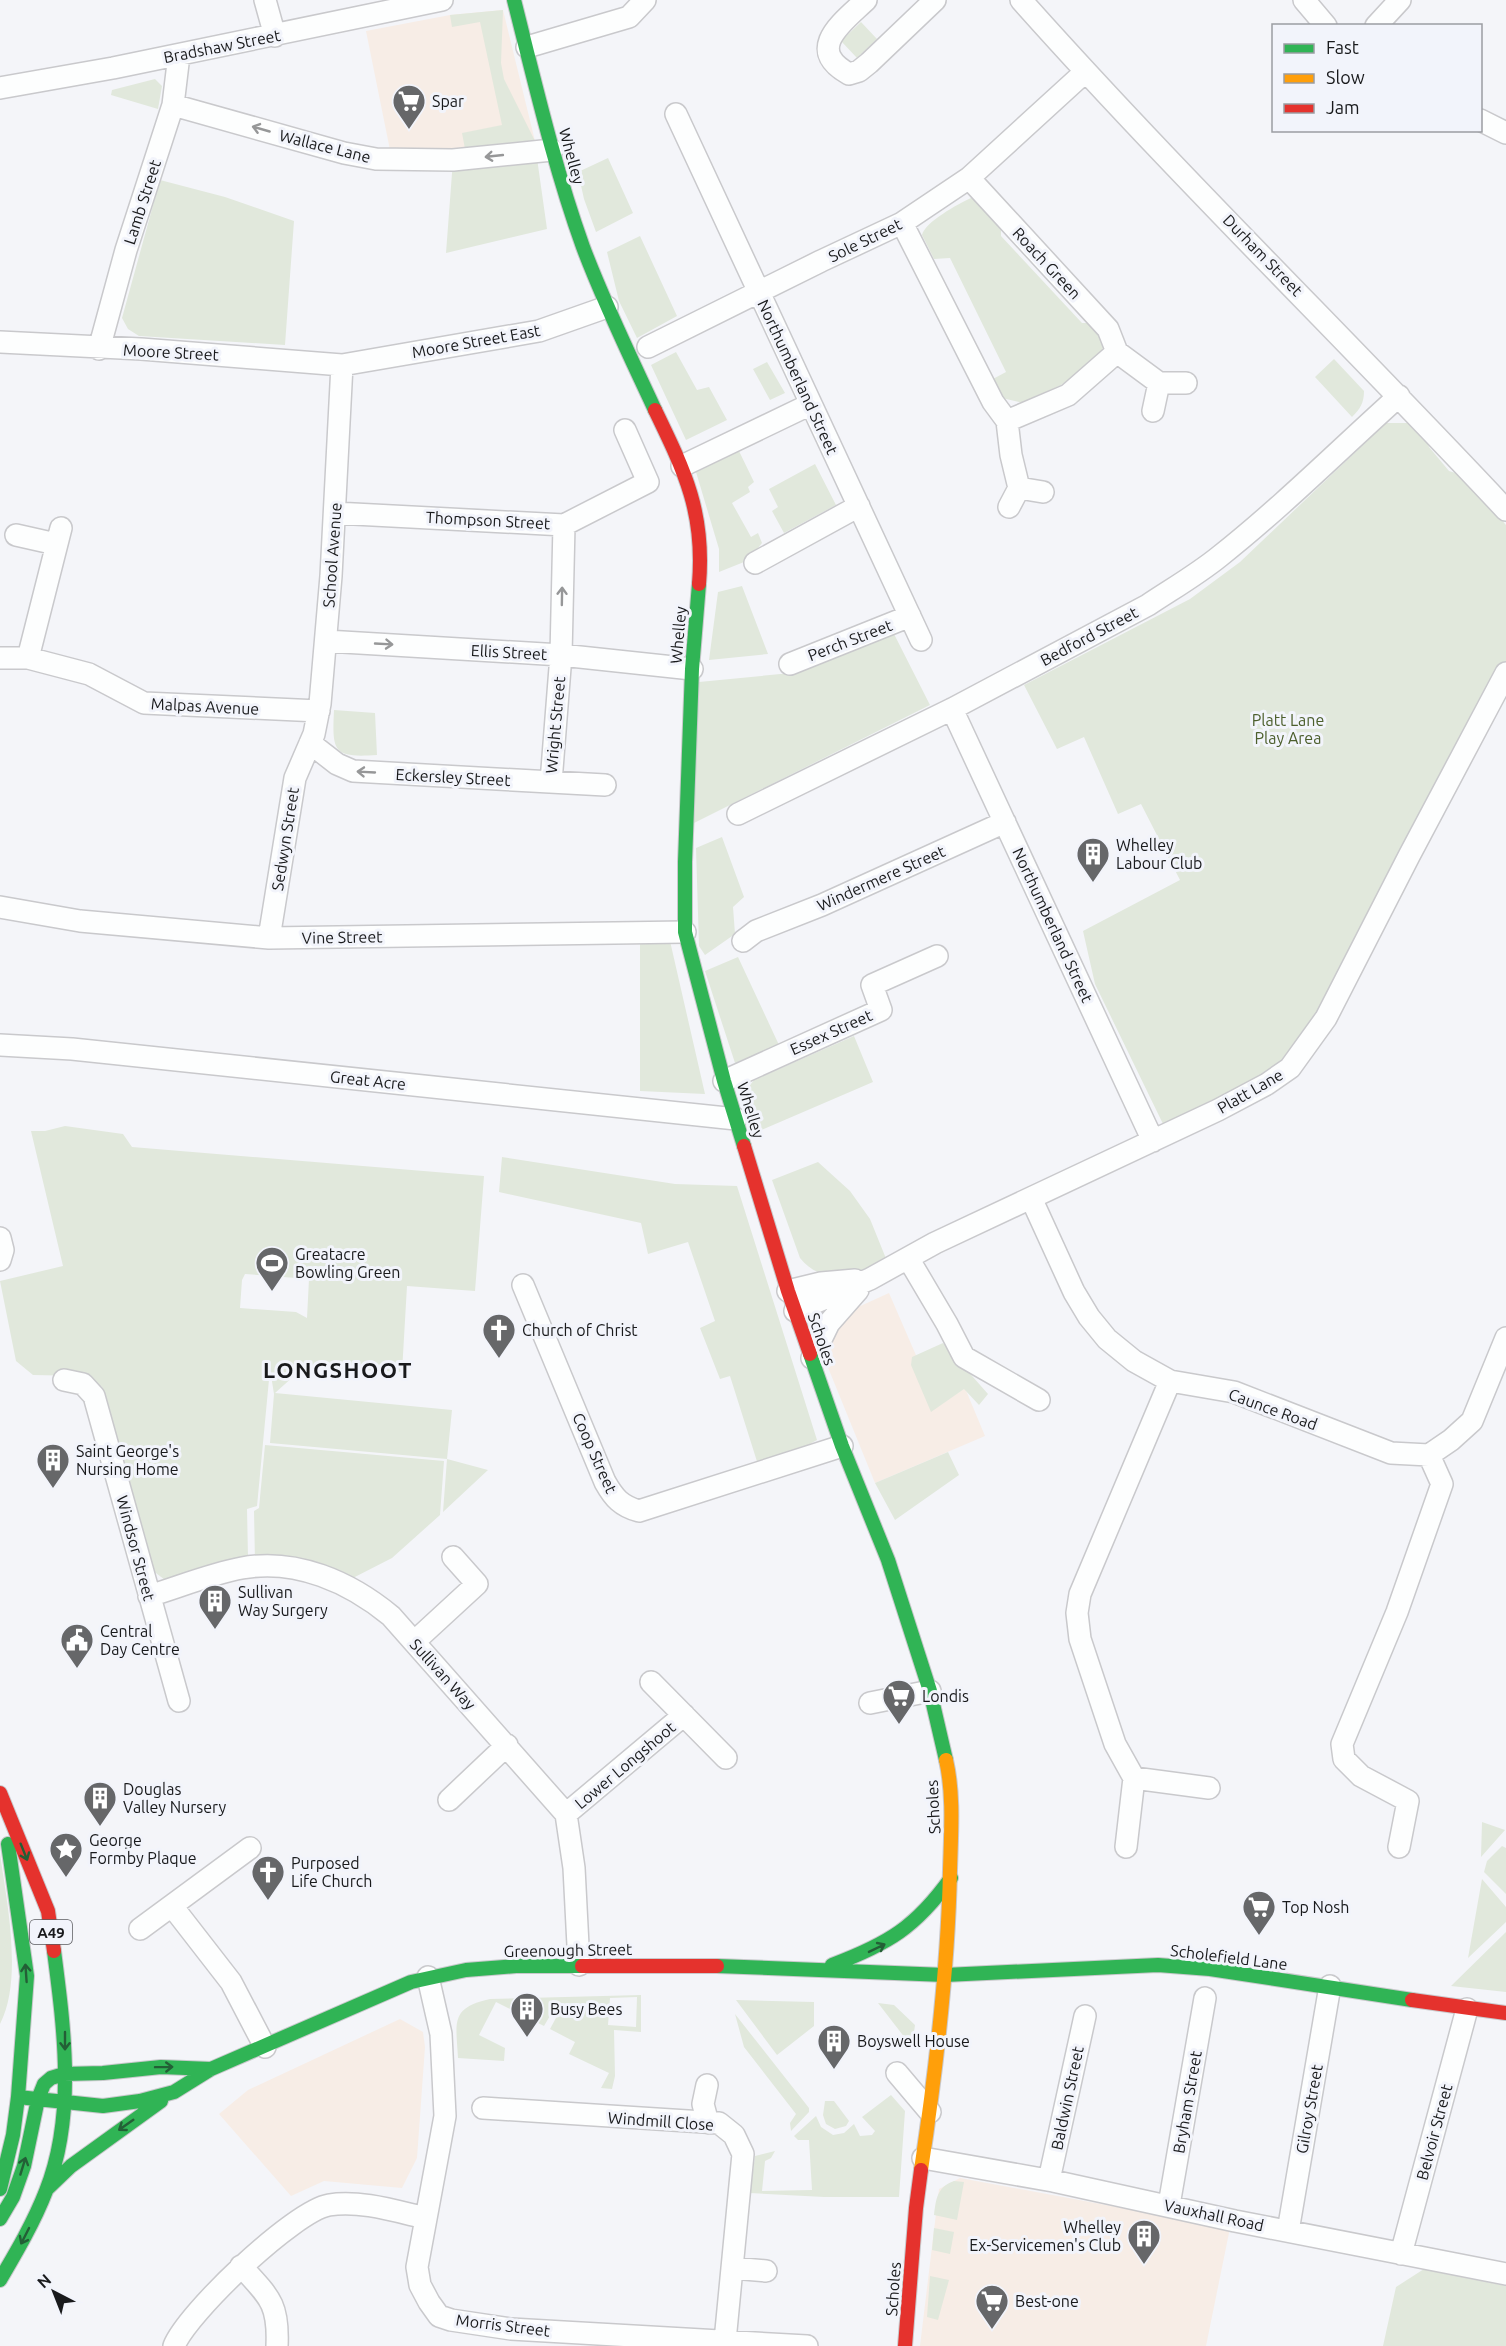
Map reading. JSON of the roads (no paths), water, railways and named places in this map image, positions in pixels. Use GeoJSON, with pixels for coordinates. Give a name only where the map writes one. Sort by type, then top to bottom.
{"type":"FeatureCollection","features":[{"type":"Feature","properties":{"kind":"main road","name":"Whelley"},"geometry":{"type":"LineString","coordinates":[[514,0],[567,200],[607,307],[682,465],[696,509],[701,558],[692,669],[685,862],[685,933],[724,1081],[792,1301]]}},
{"type":"Feature","properties":{"kind":"main road","name":"Scholes"},"geometry":{"type":"LineString","coordinates":[[792,1301],[842,1446],[888,1560],[930,1691],[948,1771],[951,1878],[945,1975],[930,2112],[916,2208],[905,2346]]}},
{"type":"Feature","properties":{"kind":"main road","name":"A49"},"geometry":{"type":"LineString","coordinates":[[0,2280],[27,2233],[47,2189],[60,2143],[64,2102],[65,2032],[48,1911],[1,1795]]}},
{"type":"Feature","properties":{"kind":"main road","name":"A49"},"geometry":{"type":"LineString","coordinates":[[0,2189],[13,2135],[18,2097],[27,1976],[1,1795]]}},
{"type":"Feature","properties":{"kind":"main road"},"geometry":{"type":"LineString","coordinates":[[823,1969],[862,1955],[896,1938],[916,1921],[951,1878]]}},
{"type":"Feature","properties":{"kind":"main road","name":"Greenough Street"},"geometry":{"type":"LineString","coordinates":[[18,2097],[111,2106],[174,2092],[212,2069],[374,1997],[428,1977],[466,1970],[579,1965],[823,1969],[945,1975]]}},
{"type":"Feature","properties":{"kind":"main road","name":"Scholefield Lane"},"geometry":{"type":"LineString","coordinates":[[945,1975],[1158,1965],[1210,1969],[1506,2013]]}},
{"type":"Feature","properties":{"kind":"main road","name":"Greenough Street"},"geometry":{"type":"LineString","coordinates":[[64,2074],[103,2073],[161,2067],[212,2069]]}},
{"type":"Feature","properties":{"kind":"main road"},"geometry":{"type":"LineString","coordinates":[[0,2219],[13,2197],[24,2166],[38,2099],[44,2084],[51,2078],[64,2074]]}},
{"type":"Feature","properties":{"kind":"main road"},"geometry":{"type":"LineString","coordinates":[[47,2189],[71,2166],[174,2092]]}},
{"type":"Feature","properties":{"kind":"street"},"geometry":{"type":"LineString","coordinates":[[265,0],[275,36]]}},
{"type":"Feature","properties":{"kind":"street","name":"Bradshaw Street"},"geometry":{"type":"LineString","coordinates":[[0,88],[275,36],[442,0]]}},
{"type":"Feature","properties":{"kind":"street"},"geometry":{"type":"LineString","coordinates":[[527,47],[629,17],[645,0]]}},
{"type":"Feature","properties":{"kind":"street"},"geometry":{"type":"LineString","coordinates":[[866,0],[834,31],[828,42],[829,54],[837,67],[849,74],[859,71],[869,63],[935,0]]}},
{"type":"Feature","properties":{"kind":"street","name":"Durham Street"},"geometry":{"type":"LineString","coordinates":[[1021,0],[1085,72],[1399,396],[1506,510]]}},
{"type":"Feature","properties":{"kind":"street"},"geometry":{"type":"LineString","coordinates":[[1304,0],[1324,24]]}},
{"type":"Feature","properties":{"kind":"street"},"geometry":{"type":"LineString","coordinates":[[1378,24],[1400,0]]}},
{"type":"Feature","properties":{"kind":"street","name":"Lamb Street"},"geometry":{"type":"LineString","coordinates":[[99,349],[126,250],[173,105],[179,55]]}},
{"type":"Feature","properties":{"kind":"street","name":"Sole Street"},"geometry":{"type":"LineString","coordinates":[[648,347],[902,224],[969,178],[1085,72]]}},
{"type":"Feature","properties":{"kind":"street","name":"Wallace Lane"},"geometry":{"type":"LineString","coordinates":[[173,105],[344,153],[376,159],[453,160],[552,150]]}},
{"type":"Feature","properties":{"kind":"street","name":"Northumberland Street"},"geometry":{"type":"LineString","coordinates":[[676,114],[921,640]]}},
{"type":"Feature","properties":{"kind":"street"},"geometry":{"type":"LineString","coordinates":[[1482,121],[1505,131]]}},
{"type":"Feature","properties":{"kind":"street","name":"Roach Green"},"geometry":{"type":"LineString","coordinates":[[969,178],[1108,329],[1117,352],[1159,383]]}},
{"type":"Feature","properties":{"kind":"street"},"geometry":{"type":"LineString","coordinates":[[902,224],[993,402],[1007,421],[1011,455],[1019,488],[1010,507]]}},
{"type":"Feature","properties":{"kind":"street","name":"Moore Street East"},"geometry":{"type":"LineString","coordinates":[[342,365],[539,331],[607,307]]}},
{"type":"Feature","properties":{"kind":"street","name":"Moore Street"},"geometry":{"type":"LineString","coordinates":[[0,342],[163,351],[342,365]]}},
{"type":"Feature","properties":{"kind":"street"},"geometry":{"type":"LineString","coordinates":[[1007,421],[1068,395],[1117,352]]}},
{"type":"Feature","properties":{"kind":"street","name":"School Avenue"},"geometry":{"type":"LineString","coordinates":[[310,743],[319,711],[326,641],[342,365]]}},
{"type":"Feature","properties":{"kind":"street"},"geometry":{"type":"LineString","coordinates":[[1153,411],[1159,383],[1186,382]]}},
{"type":"Feature","properties":{"kind":"street","name":"Bedford Street"},"geometry":{"type":"LineString","coordinates":[[738,814],[952,709],[1148,605],[1200,572],[1238,542],[1399,396]]}},
{"type":"Feature","properties":{"kind":"street"},"geometry":{"type":"LineString","coordinates":[[682,465],[811,404]]}},
{"type":"Feature","properties":{"kind":"street","name":"Thompson Street"},"geometry":{"type":"LineString","coordinates":[[334,513],[564,525],[648,482],[625,430]]}},
{"type":"Feature","properties":{"kind":"street"},"geometry":{"type":"LineString","coordinates":[[1019,488],[1043,492]]}},
{"type":"Feature","properties":{"kind":"street"},"geometry":{"type":"LineString","coordinates":[[755,563],[859,506]]}},
{"type":"Feature","properties":{"kind":"street","name":"Wright Street"},"geometry":{"type":"LineString","coordinates":[[551,782],[561,655],[564,525]]}},
{"type":"Feature","properties":{"kind":"street"},"geometry":{"type":"LineString","coordinates":[[16,535],[59,536],[28,658]]}},
{"type":"Feature","properties":{"kind":"street","name":"Perch Street"},"geometry":{"type":"LineString","coordinates":[[790,664],[910,616]]}},
{"type":"Feature","properties":{"kind":"street","name":"Ellis Street"},"geometry":{"type":"LineString","coordinates":[[326,641],[561,655],[692,669]]}},
{"type":"Feature","properties":{"kind":"street","name":"Malpas Avenue"},"geometry":{"type":"LineString","coordinates":[[0,658],[28,658],[89,674],[144,703],[319,711]]}},
{"type":"Feature","properties":{"kind":"street","name":"Platt Lane"},"geometry":{"type":"LineString","coordinates":[[792,1301],[870,1279],[908,1258],[1267,1084],[1290,1068],[1326,1018],[1506,673]]}},
{"type":"Feature","properties":{"kind":"street","name":"Northumberland Street"},"geometry":{"type":"LineString","coordinates":[[952,709],[1153,1141]]}},
{"type":"Feature","properties":{"kind":"street","name":"Eckersley Street"},"geometry":{"type":"LineString","coordinates":[[310,743],[337,764],[353,771],[605,785]]}},
{"type":"Feature","properties":{"kind":"street","name":"Sedwyn Street"},"geometry":{"type":"LineString","coordinates":[[269,938],[295,778],[310,743]]}},
{"type":"Feature","properties":{"kind":"street","name":"Windermere Street"},"geometry":{"type":"LineString","coordinates":[[750,931],[822,905],[1005,822]]}},
{"type":"Feature","properties":{"kind":"street","name":"Vine Street"},"geometry":{"type":"LineString","coordinates":[[0,907],[80,921],[269,938],[685,933]]}},
{"type":"Feature","properties":{"kind":"street","name":"Essex Street"},"geometry":{"type":"LineString","coordinates":[[724,1081],[881,1010],[872,985],[938,956]]}},
{"type":"Feature","properties":{"kind":"street","name":"Great Acre"},"geometry":{"type":"LineString","coordinates":[[0,1045],[84,1050],[736,1119]]}},
{"type":"Feature","properties":{"kind":"street","name":"Caunce Road"},"geometry":{"type":"LineString","coordinates":[[1031,1198],[1074,1292],[1089,1317],[1107,1340],[1134,1362],[1170,1381],[1234,1392],[1391,1453],[1429,1455]]}},
{"type":"Feature","properties":{"kind":"street"},"geometry":{"type":"LineString","coordinates":[[0,1238],[3,1250],[0,1260]]}},
{"type":"Feature","properties":{"kind":"street"},"geometry":{"type":"LineString","coordinates":[[908,1258],[964,1357],[1039,1400]]}},
{"type":"Feature","properties":{"kind":"street","name":"Platt Lane"},"geometry":{"type":"LineString","coordinates":[[812,1358],[821,1336],[835,1315],[870,1279]]}},
{"type":"Feature","properties":{"kind":"street","name":"Coop Street"},"geometry":{"type":"LineString","coordinates":[[523,1285],[605,1482],[613,1497],[624,1507],[639,1511],[842,1446]]}},
{"type":"Feature","properties":{"kind":"street"},"geometry":{"type":"LineString","coordinates":[[1399,1847],[1408,1801],[1361,1776],[1344,1759],[1342,1744],[1397,1612],[1442,1484],[1429,1455],[1451,1440],[1472,1421],[1506,1338]]}},
{"type":"Feature","properties":{"kind":"street","name":"Windsor Street"},"geometry":{"type":"LineString","coordinates":[[64,1380],[83,1384],[94,1396],[179,1701]]}},
{"type":"Feature","properties":{"kind":"street"},"geometry":{"type":"LineString","coordinates":[[1126,1847],[1134,1778],[1115,1744],[1096,1692],[1080,1639],[1077,1613],[1080,1594],[1170,1381]]}},
{"type":"Feature","properties":{"kind":"street"},"geometry":{"type":"LineString","coordinates":[[414,1642],[477,1584],[453,1557]]}},
{"type":"Feature","properties":{"kind":"street","name":"Sullivan Way"},"geometry":{"type":"LineString","coordinates":[[148,1596],[241,1568],[292,1568],[326,1577],[357,1591],[391,1616],[566,1814]]}},
{"type":"Feature","properties":{"kind":"street","name":"Lower Longshoot"},"geometry":{"type":"LineString","coordinates":[[651,1682],[726,1758]]}},
{"type":"Feature","properties":{"kind":"street"},"geometry":{"type":"LineString","coordinates":[[870,1703],[930,1691]]}},
{"type":"Feature","properties":{"kind":"street","name":"Lower Longshoot"},"geometry":{"type":"LineString","coordinates":[[566,1814],[684,1715]]}},
{"type":"Feature","properties":{"kind":"street"},"geometry":{"type":"LineString","coordinates":[[449,1800],[507,1745]]}},
{"type":"Feature","properties":{"kind":"street"},"geometry":{"type":"LineString","coordinates":[[1134,1778],[1209,1788]]}},
{"type":"Feature","properties":{"kind":"street"},"geometry":{"type":"LineString","coordinates":[[566,1814],[574,1868],[579,1965]]}},
{"type":"Feature","properties":{"kind":"street"},"geometry":{"type":"LineString","coordinates":[[140,1929],[250,1848]]}},
{"type":"Feature","properties":{"kind":"street"},"geometry":{"type":"LineString","coordinates":[[172,1906],[231,1982],[265,2047]]}},
{"type":"Feature","properties":{"kind":"street","name":"Morris Street"},"geometry":{"type":"LineString","coordinates":[[428,1977],[441,2034],[445,2116],[417,2267],[420,2285],[439,2316],[509,2338],[725,2341],[797,2346]]}},
{"type":"Feature","properties":{"kind":"street","name":"Gilroy Street"},"geometry":{"type":"LineString","coordinates":[[1288,2231],[1330,1986]]}},
{"type":"Feature","properties":{"kind":"street","name":"Bryham Street"},"geometry":{"type":"LineString","coordinates":[[1169,2205],[1205,1998]]}},
{"type":"Feature","properties":{"kind":"street","name":"Belvoir Street"},"geometry":{"type":"LineString","coordinates":[[1401,2254],[1467,2009]]}},
{"type":"Feature","properties":{"kind":"street","name":"Baldwin Street"},"geometry":{"type":"LineString","coordinates":[[1048,2180],[1084,2016]]}},
{"type":"Feature","properties":{"kind":"street"},"geometry":{"type":"LineString","coordinates":[[897,2073],[930,2112]]}},
{"type":"Feature","properties":{"kind":"street"},"geometry":{"type":"LineString","coordinates":[[707,2085],[703,2104],[708,2123]]}},
{"type":"Feature","properties":{"kind":"street","name":"Windmill Close"},"geometry":{"type":"LineString","coordinates":[[483,2108],[718,2123],[734,2135],[743,2154],[725,2341]]}},
{"type":"Feature","properties":{"kind":"street","name":"Vauxhall Road"},"geometry":{"type":"LineString","coordinates":[[922,2158],[1048,2180],[1506,2274]]}},
{"type":"Feature","properties":{"kind":"street"},"geometry":{"type":"LineString","coordinates":[[174,2346],[206,2302],[241,2266],[290,2227],[328,2205],[356,2205],[425,2218]]}},
{"type":"Feature","properties":{"kind":"street"},"geometry":{"type":"LineString","coordinates":[[241,2266],[272,2303],[278,2323],[277,2346]]}},
{"type":"Feature","properties":{"kind":"street"},"geometry":{"type":"LineString","coordinates":[[732,2268],[766,2271]]}},
{"type":"Feature","properties":{"kind":"place","name":"Spar"},"geometry":{"type":"Point","coordinates":[409,130]}},
{"type":"Feature","properties":{"kind":"place","name":"Whelley Labour Club"},"geometry":{"type":"Point","coordinates":[1093,883]}},
{"type":"Feature","properties":{"kind":"place","name":"Greatacre Bowling Green"},"geometry":{"type":"Point","coordinates":[272,1292]}},
{"type":"Feature","properties":{"kind":"place","name":"Church of Christ"},"geometry":{"type":"Point","coordinates":[499,1359]}},
{"type":"Feature","properties":{"kind":"place","name":"Saint George's Nursing Home"},"geometry":{"type":"Point","coordinates":[53,1489]}},
{"type":"Feature","properties":{"kind":"place","name":"Sullivan Way Surgery"},"geometry":{"type":"Point","coordinates":[215,1630]}},
{"type":"Feature","properties":{"kind":"place","name":"Central Day Centre"},"geometry":{"type":"Point","coordinates":[77,1669]}},
{"type":"Feature","properties":{"kind":"place","name":"Londis"},"geometry":{"type":"Point","coordinates":[899,1725]}},
{"type":"Feature","properties":{"kind":"place","name":"Douglas Valley Nursery"},"geometry":{"type":"Point","coordinates":[100,1827]}},
{"type":"Feature","properties":{"kind":"place","name":"George Formby Plaque"},"geometry":{"type":"Point","coordinates":[66,1878]}},
{"type":"Feature","properties":{"kind":"place","name":"Purposed Life Church"},"geometry":{"type":"Point","coordinates":[268,1901]}},
{"type":"Feature","properties":{"kind":"place","name":"Top Nosh"},"geometry":{"type":"Point","coordinates":[1259,1936]}},
{"type":"Feature","properties":{"kind":"place","name":"Busy Bees"},"geometry":{"type":"Point","coordinates":[527,2038]}},
{"type":"Feature","properties":{"kind":"place","name":"Boyswell House"},"geometry":{"type":"Point","coordinates":[834,2070]}},
{"type":"Feature","properties":{"kind":"place","name":"Whelley Ex-Servicemen's Club"},"geometry":{"type":"Point","coordinates":[1144,2265]}},
{"type":"Feature","properties":{"kind":"place","name":"Best-one"},"geometry":{"type":"Point","coordinates":[992,2330]}},
{"type":"Feature","properties":{"kind":"district","name":"LONGSHOOT"},"geometry":{"type":"Point","coordinates":[338,1369]}},
{"type":"Feature","properties":{"kind":"park label","name":"Platt Lane Play Area"},"geometry":{"type":"Point","coordinates":[1288,729]}}]}
